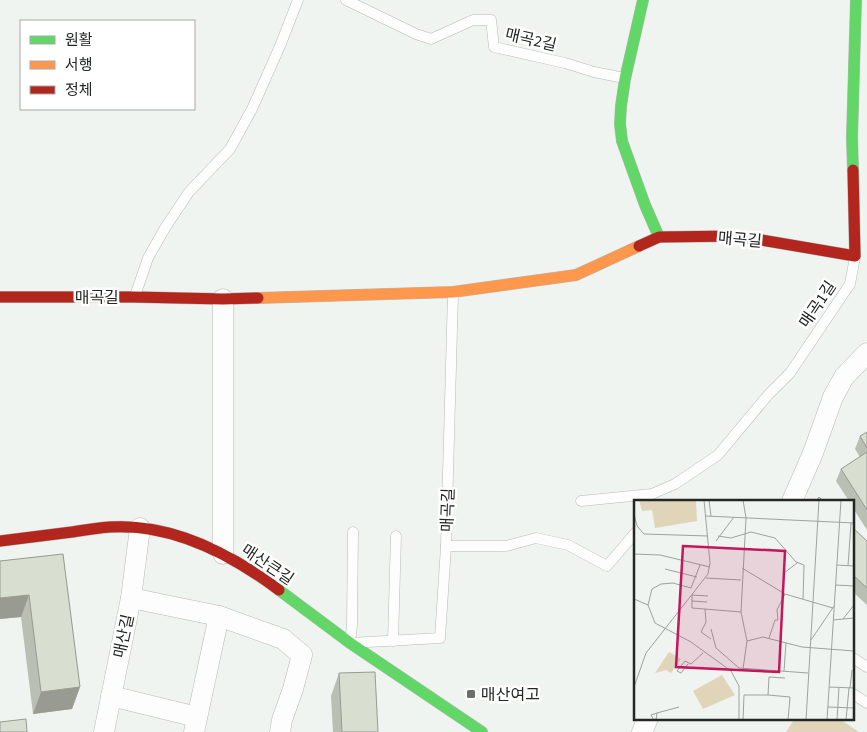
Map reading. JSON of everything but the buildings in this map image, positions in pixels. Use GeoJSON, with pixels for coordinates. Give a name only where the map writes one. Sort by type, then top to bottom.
{"type":"FeatureCollection","features":[{"type":"Feature","properties":{"kind":"street"},"geometry":{"type":"LineString","coordinates":[[643,0],[625,79],[620,124],[622,141],[645,205],[659,237]]}},
{"type":"Feature","properties":{"kind":"street","name":"매곡1길"},"geometry":{"type":"LineString","coordinates":[[855,256],[852,138],[856,0]]}},
{"type":"Feature","properties":{"kind":"street","name":"매곡길"},"geometry":{"type":"LineString","coordinates":[[0,297],[223,299],[453,292],[576,275],[659,237],[738,236],[855,256]]}},
{"type":"Feature","properties":{"kind":"street"},"geometry":{"type":"LineString","coordinates":[[223,299],[223,554]]}},
{"type":"Feature","properties":{"kind":"street"},"geometry":{"type":"LineString","coordinates":[[792,500],[844,377],[867,354]]}},
{"type":"Feature","properties":{"kind":"street","name":"매산큰길"},"geometry":{"type":"LineString","coordinates":[[0,541],[111,527],[140,528],[192,540],[223,554],[268,582],[350,642],[482,732]]}},
{"type":"Feature","properties":{"kind":"street"},"geometry":{"type":"LineString","coordinates":[[131,598],[140,528]]}},
{"type":"Feature","properties":{"kind":"street","name":"매산길"},"geometry":{"type":"LineString","coordinates":[[104,732],[131,598],[219,616],[283,639],[302,655],[280,732]]}},
{"type":"Feature","properties":{"kind":"street"},"geometry":{"type":"LineString","coordinates":[[111,696],[196,725],[219,616]]}},
{"type":"Feature","properties":{"kind":"street"},"geometry":{"type":"LineString","coordinates":[[642,732],[647,720]]}},
{"type":"Feature","properties":{"kind":"lane"},"geometry":{"type":"LineString","coordinates":[[134,297],[148,258],[189,192],[230,149],[252,109],[298,0]]}},
{"type":"Feature","properties":{"kind":"lane","name":"매곡2길"},"geometry":{"type":"LineString","coordinates":[[346,0],[416,34],[431,39],[473,20],[491,20],[494,47],[625,79]]}},
{"type":"Feature","properties":{"kind":"lane","name":"매곡1길"},"geometry":{"type":"LineString","coordinates":[[580,501],[652,497],[718,455],[768,395],[790,373],[850,284],[855,256]]}},
{"type":"Feature","properties":{"kind":"lane","name":"매곡길"},"geometry":{"type":"LineString","coordinates":[[350,642],[440,638],[446,546],[453,292]]}},
{"type":"Feature","properties":{"kind":"lane"},"geometry":{"type":"LineString","coordinates":[[350,642],[352,625],[353,532]]}},
{"type":"Feature","properties":{"kind":"lane"},"geometry":{"type":"LineString","coordinates":[[446,546],[506,546],[536,538],[568,545],[607,566],[634,534]]}},
{"type":"Feature","properties":{"kind":"lane"},"geometry":{"type":"LineString","coordinates":[[393,640],[396,536]]}},
{"type":"Feature","properties":{"kind":"lane"},"geometry":{"type":"LineString","coordinates":[[854,659],[867,666]]}},
{"type":"Feature","properties":{"kind":"lane"},"geometry":{"type":"LineString","coordinates":[[854,695],[867,703]]}},
{"type":"Feature","properties":{"kind":"shaded area"},"geometry":{"type":"Polygon","coordinates":[[[794,720],[841,720],[859,732],[786,732],[794,720]]]}},
{"type":"Feature","properties":{"kind":"traffic: fast"},"geometry":{"type":"LineString","coordinates":[[643,0],[625,79],[620,124],[622,141],[645,205],[659,237]]}},
{"type":"Feature","properties":{"kind":"traffic: fast"},"geometry":{"type":"LineString","coordinates":[[853,170],[852,138],[856,0]]}},
{"type":"Feature","properties":{"kind":"traffic: fast"},"geometry":{"type":"LineString","coordinates":[[279,590],[350,643],[482,732]]}},
{"type":"Feature","properties":{"kind":"traffic: slow"},"geometry":{"type":"LineString","coordinates":[[258,298],[453,292],[576,275],[639,246]]}},
{"type":"Feature","properties":{"kind":"traffic: jam"},"geometry":{"type":"LineString","coordinates":[[639,246],[659,237],[738,236],[855,256],[853,170]]}},
{"type":"Feature","properties":{"kind":"traffic: jam"},"geometry":{"type":"LineString","coordinates":[[0,297],[258,298]]}},
{"type":"Feature","properties":{"kind":"traffic: jam"},"geometry":{"type":"LineString","coordinates":[[0,541],[110,527],[133,527],[155,530],[178,536],[221,553],[279,590]]}},
{"type":"Feature","properties":{"kind":"place","name":"매산여고"},"geometry":{"type":"Point","coordinates":[471,694]}}]}
